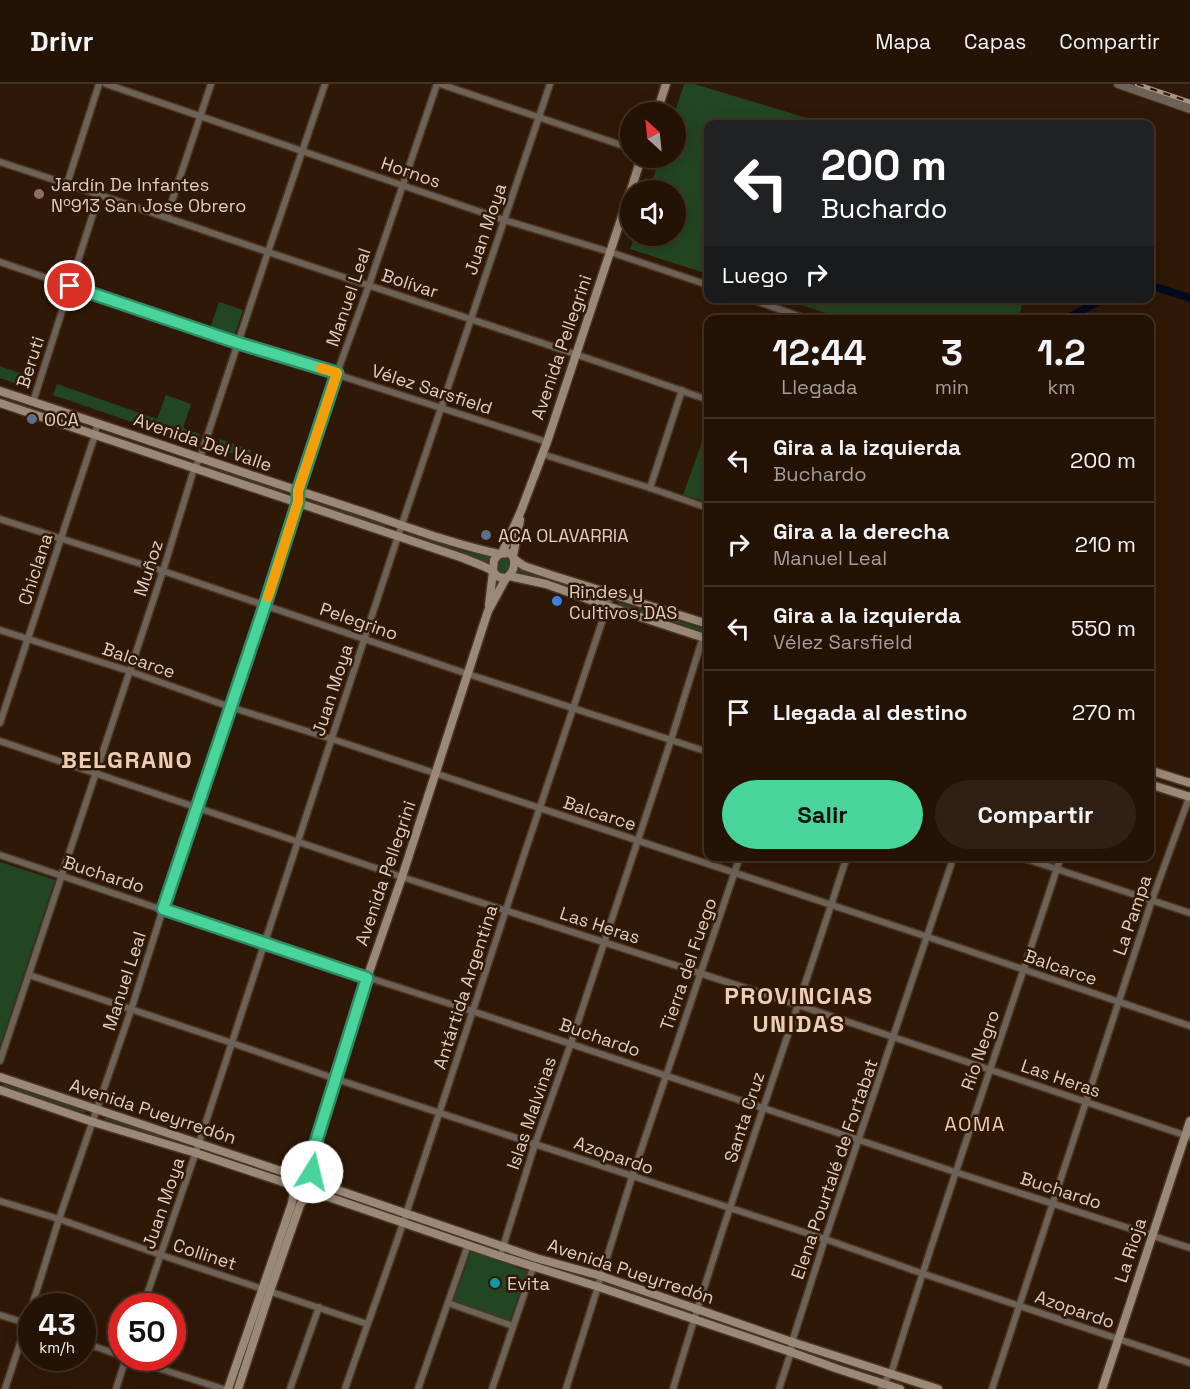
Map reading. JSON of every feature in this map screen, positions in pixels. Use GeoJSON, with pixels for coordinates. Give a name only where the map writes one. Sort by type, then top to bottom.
{"type":"FeatureCollection","features":[{"type":"Feature","properties":{"kind":"main road"},"geometry":{"type":"LineString","coordinates":[[660,102],[666,84]]}},
{"type":"Feature","properties":{"kind":"main road","name":"Avenida Pellegrini"},"geometry":{"type":"LineString","coordinates":[[500,553],[521,511],[547,442],[620,222]]}},
{"type":"Feature","properties":{"kind":"main road","name":"Avenida Del Valle"},"geometry":{"type":"LineString","coordinates":[[0,391],[459,544],[500,553]]}},
{"type":"Feature","properties":{"kind":"main road","name":"Avenida Del Valle"},"geometry":{"type":"LineString","coordinates":[[0,403],[399,536],[463,558],[493,572]]}},
{"type":"Feature","properties":{"kind":"main road","name":"Avenida Pellegrini"},"geometry":{"type":"LineString","coordinates":[[514,557],[521,511]]}},
{"type":"Feature","properties":{"kind":"main road"},"geometry":{"type":"LineString","coordinates":[[704,623],[524,566],[509,553],[500,553],[494,560],[495,576],[526,579],[546,584],[704,638]]}},
{"type":"Feature","properties":{"kind":"main road"},"geometry":{"type":"LineString","coordinates":[[507,577],[513,567],[514,557]]}},
{"type":"Feature","properties":{"kind":"main road","name":"Avenida Pellegrini"},"geometry":{"type":"LineString","coordinates":[[238,1389],[292,1203],[296,1181],[315,1145],[367,978],[488,611],[493,572]]}},
{"type":"Feature","properties":{"kind":"main road","name":"Avenida Pellegrini"},"geometry":{"type":"LineString","coordinates":[[488,611],[507,577]]}},
{"type":"Feature","properties":{"kind":"main road"},"geometry":{"type":"LineString","coordinates":[[1154,772],[1190,783]]}},
{"type":"Feature","properties":{"kind":"main road"},"geometry":{"type":"LineString","coordinates":[[1154,785],[1190,796]]}},
{"type":"Feature","properties":{"kind":"main road","name":"Avenida Pueyrredón"},"geometry":{"type":"LineString","coordinates":[[0,1077],[199,1143],[296,1181]]}},
{"type":"Feature","properties":{"kind":"main road","name":"Avenida Pueyrredón"},"geometry":{"type":"LineString","coordinates":[[0,1090],[93,1122],[296,1181]]}},
{"type":"Feature","properties":{"kind":"main road","name":"La Rioja"},"geometry":{"type":"LineString","coordinates":[[1102,1389],[1152,1235],[1188,1136],[1190,1121]]}},
{"type":"Feature","properties":{"kind":"main road","name":"Avenida Pellegrini"},"geometry":{"type":"LineString","coordinates":[[226,1389],[300,1204],[311,1186],[315,1145]]}},
{"type":"Feature","properties":{"kind":"main road"},"geometry":{"type":"LineString","coordinates":[[306,1174],[311,1186],[298,1194],[296,1181],[306,1174]]}},
{"type":"Feature","properties":{"kind":"main road","name":"Avenida Pueyrredón"},"geometry":{"type":"LineString","coordinates":[[311,1186],[348,1199],[406,1214],[536,1258],[601,1276],[697,1309],[791,1347],[838,1369],[882,1386],[900,1389]]}},
{"type":"Feature","properties":{"kind":"main road","name":"Avenida Pueyrredón"},"geometry":{"type":"LineString","coordinates":[[348,1199],[403,1224],[694,1319],[791,1347],[841,1358],[938,1389]]}},
{"type":"Feature","properties":{"kind":"main road"},"geometry":{"type":"LineString","coordinates":[[838,1369],[841,1358]]}},
{"type":"Feature","properties":{"kind":"street"},"geometry":{"type":"LineString","coordinates":[[67,184],[99,84]]}},
{"type":"Feature","properties":{"kind":"street","name":"Hornos"},"geometry":{"type":"LineString","coordinates":[[106,84],[504,220],[704,284]]}},
{"type":"Feature","properties":{"kind":"street"},"geometry":{"type":"LineString","coordinates":[[167,216],[211,84]]}},
{"type":"Feature","properties":{"kind":"street","name":"Muñoz"},"geometry":{"type":"LineString","coordinates":[[0,1061],[163,571],[194,469],[200,458],[325,84]]}},
{"type":"Feature","properties":{"kind":"street"},"geometry":{"type":"LineString","coordinates":[[439,84],[620,145]]}},
{"type":"Feature","properties":{"kind":"street","name":"Manuel Leal"},"geometry":{"type":"LineString","coordinates":[[36,1293],[265,605],[298,502],[298,491],[337,373],[439,84]]}},
{"type":"Feature","properties":{"kind":"street","name":"Juan Moya"},"geometry":{"type":"LineString","coordinates":[[148,1293],[550,84]]}},
{"type":"Feature","properties":{"kind":"street"},"geometry":{"type":"LineString","coordinates":[[1118,84],[1190,109]]}},
{"type":"Feature","properties":{"kind":"street","name":"Bolívar"},"geometry":{"type":"LineString","coordinates":[[0,162],[471,318],[704,398]]}},
{"type":"Feature","properties":{"kind":"street","name":"Beruti"},"geometry":{"type":"LineString","coordinates":[[33,402],[99,195]]}},
{"type":"Feature","properties":{"kind":"street","name":"Vélez Sarsfield"},"geometry":{"type":"LineString","coordinates":[[0,262],[238,343],[547,442]]}},
{"type":"Feature","properties":{"kind":"street"},"geometry":{"type":"LineString","coordinates":[[762,303],[795,315]]}},
{"type":"Feature","properties":{"kind":"street"},"geometry":{"type":"LineString","coordinates":[[650,488],[682,390]]}},
{"type":"Feature","properties":{"kind":"street","name":"Chiclana"},"geometry":{"type":"LineString","coordinates":[[0,723],[97,423]]}},
{"type":"Feature","properties":{"kind":"street"},"geometry":{"type":"LineString","coordinates":[[542,454],[704,507]]}},
{"type":"Feature","properties":{"kind":"street","name":"Pelegrino"},"geometry":{"type":"LineString","coordinates":[[0,519],[704,751]]}},
{"type":"Feature","properties":{"kind":"street","name":"Antártida Argentina"},"geometry":{"type":"LineString","coordinates":[[345,1389],[403,1224],[611,595]]}},
{"type":"Feature","properties":{"kind":"street","name":"Balcarce"},"geometry":{"type":"LineString","coordinates":[[0,630],[129,671],[230,707],[928,937],[1190,1026]]}},
{"type":"Feature","properties":{"kind":"street","name":"Islas Malvinas"},"geometry":{"type":"LineString","coordinates":[[500,1256],[535,1144],[571,1043],[704,641]]}},
{"type":"Feature","properties":{"kind":"street","name":"Las Heras"},"geometry":{"type":"LineString","coordinates":[[0,741],[402,877],[798,1005],[1188,1136]]}},
{"type":"Feature","properties":{"kind":"street","name":"La Pampa"},"geometry":{"type":"LineString","coordinates":[[992,1389],[1152,900],[1190,796]]}},
{"type":"Feature","properties":{"kind":"street","name":"Buchardo"},"geometry":{"type":"LineString","coordinates":[[0,855],[1190,1248]]}},
{"type":"Feature","properties":{"kind":"street","name":"Tierra del Fuego"},"geometry":{"type":"LineString","coordinates":[[566,1389],[632,1177],[738,861]]}},
{"type":"Feature","properties":{"kind":"street","name":"Santa Cruz"},"geometry":{"type":"LineString","coordinates":[[673,1389],[762,1108],[845,861]]}},
{"type":"Feature","properties":{"kind":"street","name":"Elena Pourtalé de Fortabat"},"geometry":{"type":"LineString","coordinates":[[779,1389],[825,1239],[952,861]]}},
{"type":"Feature","properties":{"kind":"street"},"geometry":{"type":"LineString","coordinates":[[1031,861],[1190,913]]}},
{"type":"Feature","properties":{"kind":"street","name":"Río Negro"},"geometry":{"type":"LineString","coordinates":[[882,1386],[891,1374],[921,1273],[1060,861]]}},
{"type":"Feature","properties":{"kind":"street","name":"Azopardo"},"geometry":{"type":"LineString","coordinates":[[29,975],[336,1079],[825,1239],[1190,1363]]}},
{"type":"Feature","properties":{"kind":"street","name":"Collinet"},"geometry":{"type":"LineString","coordinates":[[0,1201],[367,1324]]}},
{"type":"Feature","properties":{"kind":"street"},"geometry":{"type":"LineString","coordinates":[[418,1389],[468,1245]]}},
{"type":"Feature","properties":{"kind":"street"},"geometry":{"type":"LineString","coordinates":[[492,1389],[536,1258]]}},
{"type":"Feature","properties":{"kind":"street"},"geometry":{"type":"LineString","coordinates":[[448,1303],[513,1326]]}},
{"type":"Feature","properties":{"kind":"street"},"geometry":{"type":"LineString","coordinates":[[290,1389],[319,1307]]}},
{"type":"Feature","properties":{"kind":"street"},"geometry":{"type":"LineString","coordinates":[[0,1315],[18,1321]]}},
{"type":"Feature","properties":{"kind":"street","name":"Manuel Leal"},"geometry":{"type":"LineString","coordinates":[[5,1389],[18,1354]]}},
{"type":"Feature","properties":{"kind":"street"},"geometry":{"type":"LineString","coordinates":[[116,1389],[121,1371]]}},
{"type":"Feature","properties":{"kind":"street"},"geometry":{"type":"LineString","coordinates":[[169,1371],[226,1389]]}},
{"type":"Feature","properties":{"kind":"green space"},"geometry":{"type":"Polygon","coordinates":[[[684,84],[694,84],[814,120],[704,120],[704,273],[630,249],[631,246],[686,246],[686,180],[652,180],[657,168],[686,168],[686,102],[678,102],[684,84]]]}},
{"type":"Feature","properties":{"kind":"green space"},"geometry":{"type":"Polygon","coordinates":[[[219,302],[243,310],[234,337],[210,328],[219,302]]]}},
{"type":"Feature","properties":{"kind":"green space"},"geometry":{"type":"Polygon","coordinates":[[[795,303],[1023,303],[1019,315],[829,314],[795,303]]]}},
{"type":"Feature","properties":{"kind":"green space"},"geometry":{"type":"Polygon","coordinates":[[[0,366],[30,377],[27,387],[0,378],[0,366]]]}},
{"type":"Feature","properties":{"kind":"green space"},"geometry":{"type":"Polygon","coordinates":[[[57,384],[157,419],[166,395],[191,404],[183,428],[200,434],[196,444],[53,395],[57,384]]]}},
{"type":"Feature","properties":{"kind":"green space"},"geometry":{"type":"Polygon","coordinates":[[[5,400],[81,424],[81,426],[5,400]]]}},
{"type":"Feature","properties":{"kind":"green space"},"geometry":{"type":"Polygon","coordinates":[[[704,436],[704,501],[683,495],[704,436]]]}},
{"type":"Feature","properties":{"kind":"green space"},"geometry":{"type":"Polygon","coordinates":[[[220,439],[251,450],[248,459],[216,448],[220,439]]]}},
{"type":"Feature","properties":{"kind":"green space"},"geometry":{"type":"Polygon","coordinates":[[[207,465],[283,491],[282,493],[206,467],[207,465]]]}},
{"type":"Feature","properties":{"kind":"green space"},"geometry":{"type":"Polygon","coordinates":[[[309,500],[385,525],[385,527],[309,502],[309,500]]]}},
{"type":"Feature","properties":{"kind":"green space"},"geometry":{"type":"Polygon","coordinates":[[[408,533],[466,552],[490,556],[487,565],[476,558],[408,535],[408,533]]]}},
{"type":"Feature","properties":{"kind":"green space"},"geometry":{"type":"Polygon","coordinates":[[[499,557],[508,557],[510,562],[507,571],[501,574],[498,573],[495,564],[499,557]]]}},
{"type":"Feature","properties":{"kind":"green space"},"geometry":{"type":"Polygon","coordinates":[[[518,567],[595,595],[594,598],[524,574],[516,574],[518,567]]]}},
{"type":"Feature","properties":{"kind":"green space"},"geometry":{"type":"Polygon","coordinates":[[[618,602],[704,629],[704,633],[617,605],[618,602]]]}},
{"type":"Feature","properties":{"kind":"green space"},"geometry":{"type":"Polygon","coordinates":[[[0,862],[55,880],[0,1046],[0,862]]]}},
{"type":"Feature","properties":{"kind":"green space"},"geometry":{"type":"Polygon","coordinates":[[[4,1084],[85,1111],[84,1113],[3,1086],[4,1084]]]}},
{"type":"Feature","properties":{"kind":"green space"},"geometry":{"type":"Polygon","coordinates":[[[105,1117],[186,1144],[185,1146],[104,1119],[105,1117]]]}},
{"type":"Feature","properties":{"kind":"green space"},"geometry":{"type":"Polygon","coordinates":[[[471,1251],[527,1271],[509,1321],[453,1302],[471,1251]]]}},
{"type":"Feature","properties":{"kind":"green space"},"geometry":{"type":"Polygon","coordinates":[[[610,1284],[686,1309],[684,1313],[609,1288],[610,1284]]]}},
{"type":"Feature","properties":{"kind":"green space"},"geometry":{"type":"Polygon","coordinates":[[[705,1316],[780,1341],[779,1345],[704,1320],[705,1316]]]}},
{"type":"Feature","properties":{"kind":"waterway"},"geometry":{"type":"LineString","coordinates":[[1154,287],[1190,298]]}},
{"type":"Feature","properties":{"kind":"waterway"},"geometry":{"type":"LineString","coordinates":[[1073,315],[1096,303]]}},
{"type":"Feature","properties":{"kind":"railway"},"geometry":{"type":"LineString","coordinates":[[1137,84],[1190,102]]}},
{"type":"Feature","properties":{"kind":"slow traffic"},"geometry":{"type":"LineString","coordinates":[[268,597],[298,502],[298,491],[337,373],[321,368]]}},
{"type":"Feature","properties":{"kind":"place","name":"Jardín De Infantes Nº913 San Jose Obrero"},"geometry":{"type":"Point","coordinates":[39,194]}},
{"type":"Feature","properties":{"kind":"place","name":"OCA"},"geometry":{"type":"Point","coordinates":[32,419]}},
{"type":"Feature","properties":{"kind":"place","name":"ACA OLAVARRIA"},"geometry":{"type":"Point","coordinates":[486,535]}},
{"type":"Feature","properties":{"kind":"place","name":"Rindes y Cultivos DAS"},"geometry":{"type":"Point","coordinates":[557,601]}},
{"type":"Feature","properties":{"kind":"place","name":"Evita"},"geometry":{"type":"Point","coordinates":[495,1283]}},
{"type":"Feature","properties":{"kind":"district","name":"BELGRANO"},"geometry":{"type":"Point","coordinates":[127,759]}},
{"type":"Feature","properties":{"kind":"district","name":"PROVINCIAS UNIDAS"},"geometry":{"type":"Point","coordinates":[799,1009]}},
{"type":"Feature","properties":{"kind":"district","name":"AOMA"},"geometry":{"type":"Point","coordinates":[975,1124]}},
{"type":"Feature","properties":{"kind":"route"},"geometry":{"type":"LineString","coordinates":[[70,286],[238,343],[337,373],[298,491],[298,502],[265,605],[163,909],[367,978],[315,1145],[312,1172]]}}]}
